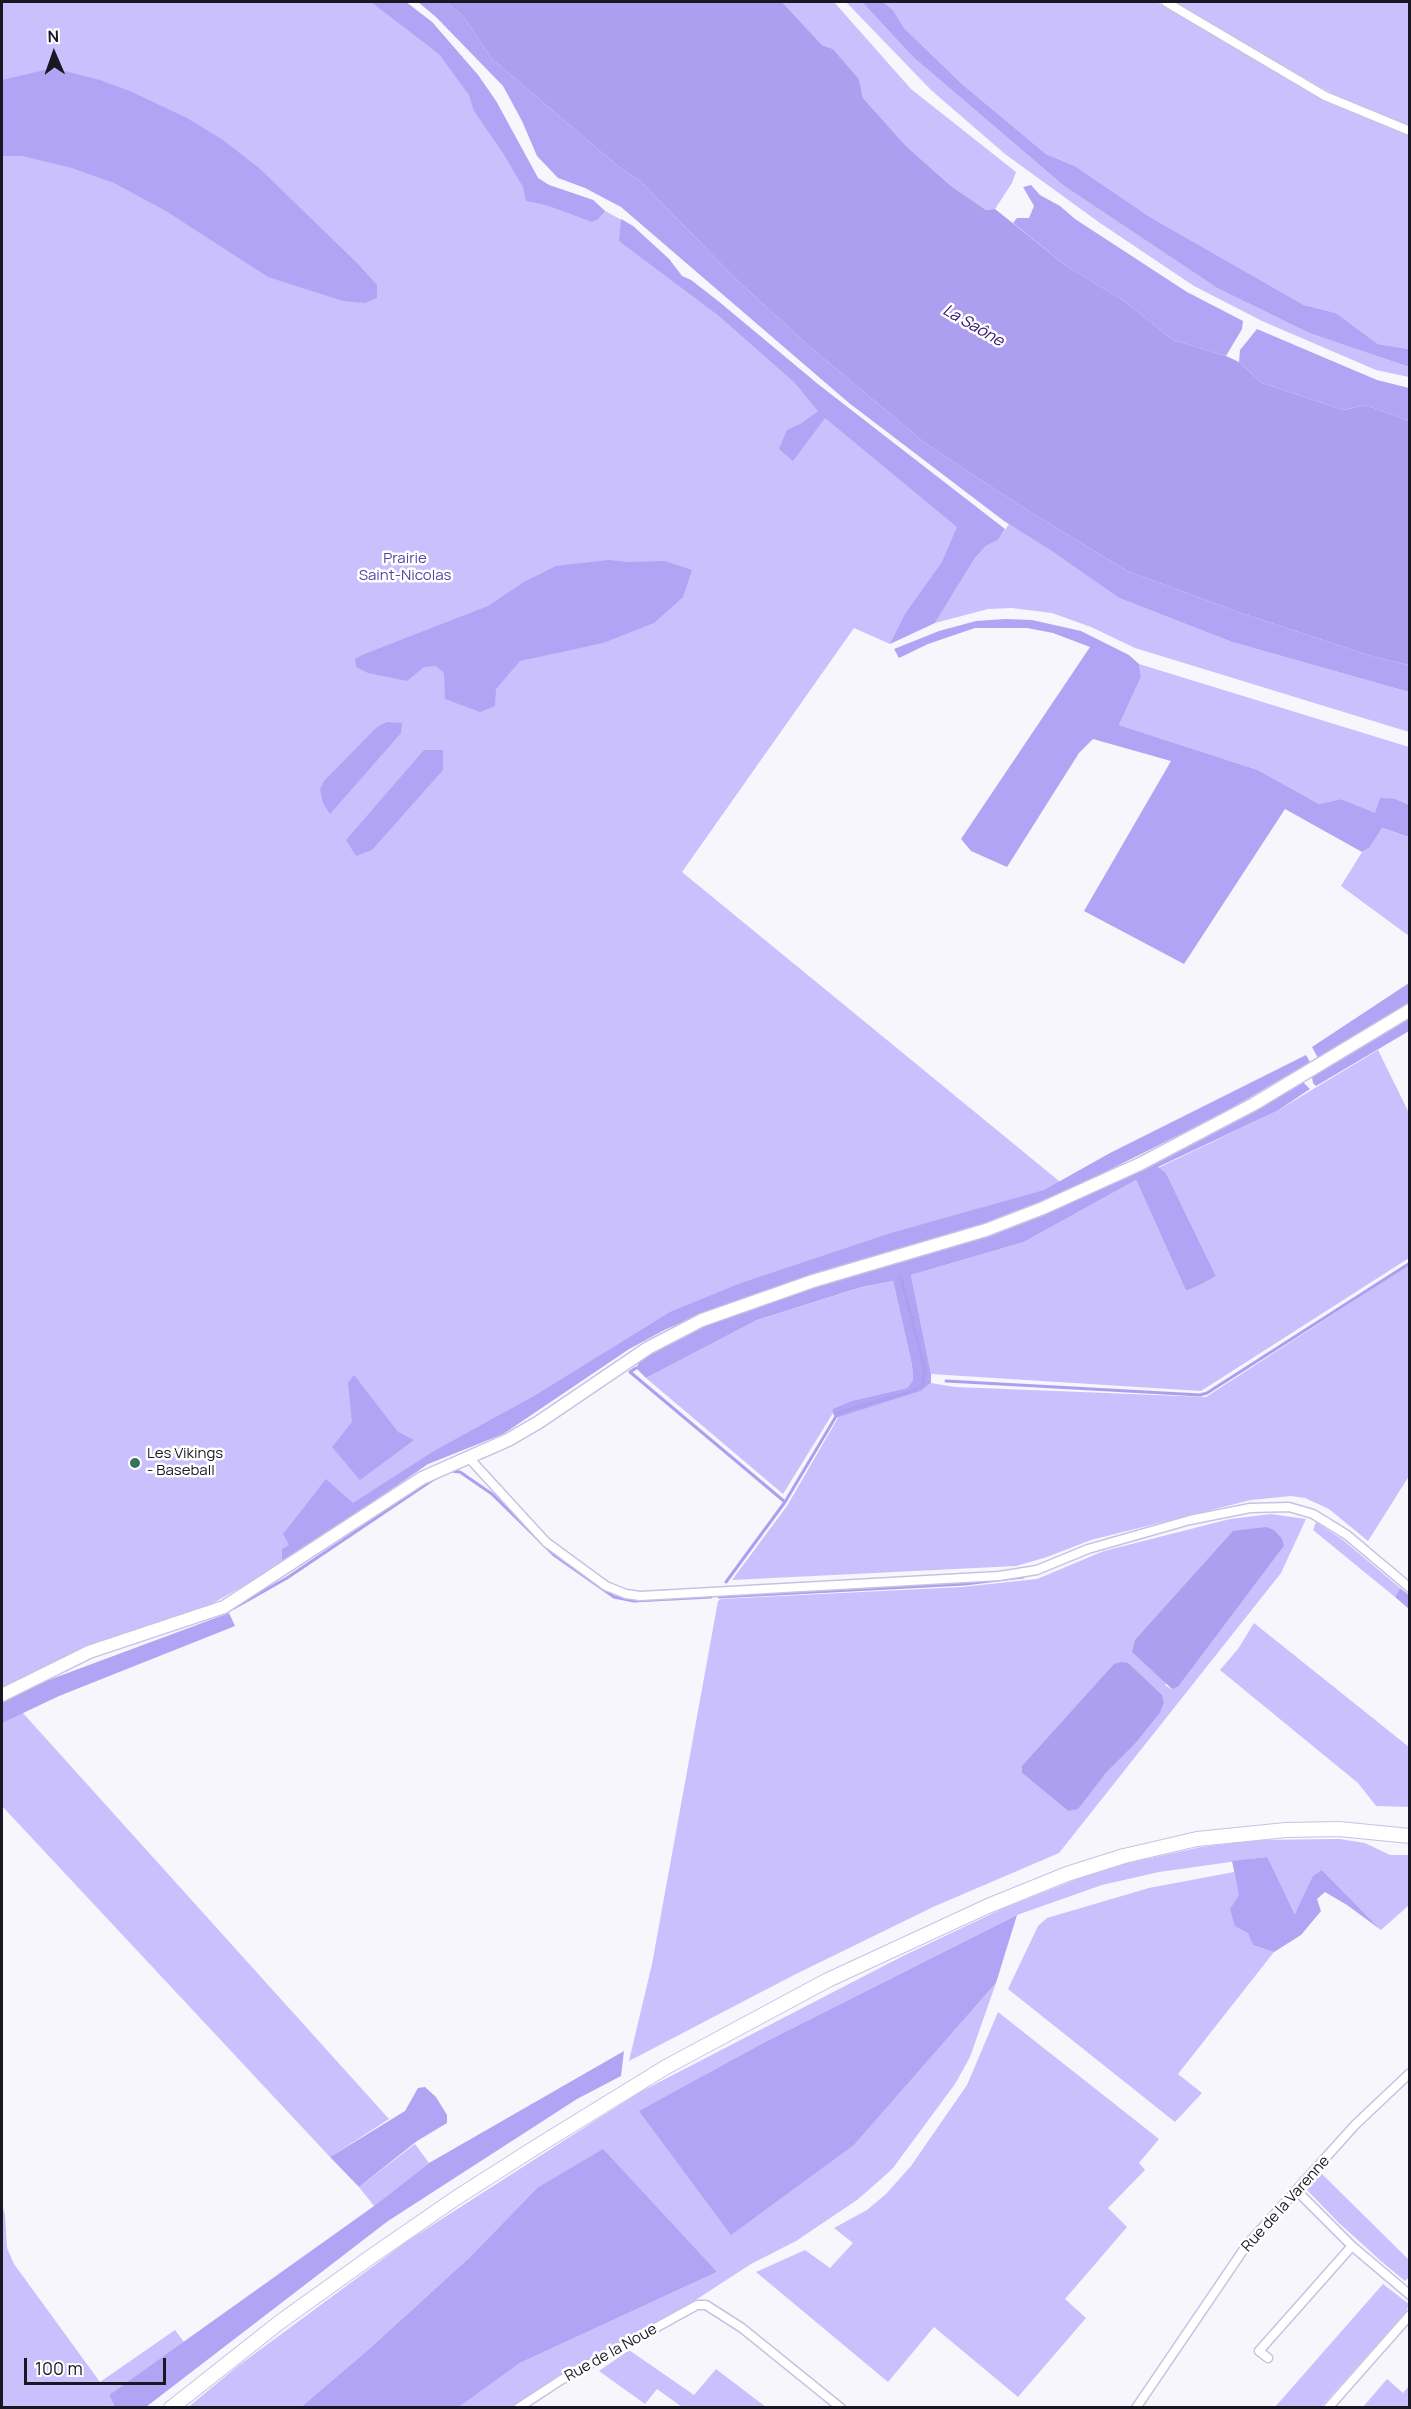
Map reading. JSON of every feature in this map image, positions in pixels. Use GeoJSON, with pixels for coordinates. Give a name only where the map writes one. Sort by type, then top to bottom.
{"type":"FeatureCollection","features":[{"type":"Feature","properties":{"kind":"main road"},"geometry":{"type":"LineString","coordinates":[[171,2408],[280,2322],[372,2256],[456,2198],[536,2147],[666,2067],[818,1986],[966,1916],[1067,1874],[1124,1856],[1197,1839],[1287,1830],[1339,1829],[1410,1836]]}},
{"type":"Feature","properties":{"kind":"street"},"geometry":{"type":"LineString","coordinates":[[1166,2],[1325,96],[1410,131]]}},
{"type":"Feature","properties":{"kind":"street"},"geometry":{"type":"LineString","coordinates":[[2,1695],[89,1652],[224,1607],[422,1478],[508,1440],[539,1422],[648,1348],[702,1320],[813,1281],[986,1230],[1043,1208],[1140,1164],[1254,1104],[1410,1010]]}},
{"type":"Feature","properties":{"kind":"street"},"geometry":{"type":"LineString","coordinates":[[470,1458],[546,1542],[606,1586],[626,1594],[640,1596],[999,1576],[1037,1570],[1088,1549],[1190,1520],[1250,1508],[1289,1507],[1313,1514],[1347,1535],[1410,1588]]}},
{"type":"Feature","properties":{"kind":"street","name":"Rue de la Varenne"},"geometry":{"type":"LineString","coordinates":[[1136,2408],[1246,2246],[1355,2125],[1410,2073]]}},
{"type":"Feature","properties":{"kind":"street"},"geometry":{"type":"LineString","coordinates":[[1296,2190],[1352,2246],[1410,2295]]}},
{"type":"Feature","properties":{"kind":"street"},"geometry":{"type":"LineString","coordinates":[[1268,2358],[1259,2351],[1352,2246]]}},
{"type":"Feature","properties":{"kind":"street","name":"Rue de la Noue"},"geometry":{"type":"LineString","coordinates":[[518,2408],[561,2380],[697,2305],[706,2305],[741,2328],[841,2408]]}},
{"type":"Feature","properties":{"kind":"street"},"geometry":{"type":"LineString","coordinates":[[1328,2408],[1410,2315]]}},
{"type":"Feature","properties":{"kind":"green space","name":"Prairie Saint-Nicolas"},"geometry":{"type":"Polygon","coordinates":[[[2,2],[406,2],[432,22],[478,75],[496,101],[538,178],[549,185],[593,200],[605,211],[633,226],[669,259],[682,276],[691,280],[718,301],[819,385],[978,509],[915,623],[890,644],[854,628],[682,872],[1070,1190],[701,1314],[664,1330],[629,1349],[503,1434],[428,1464],[282,1564],[208,1606],[91,1647],[2,1690],[2,2]]]}},
{"type":"Feature","properties":{"kind":"green space"},"geometry":{"type":"Polygon","coordinates":[[[782,2],[834,2],[911,89],[1016,172],[1012,183],[995,209],[986,210],[951,186],[906,146],[863,98],[859,79],[833,49],[822,45],[782,2]]]}},
{"type":"Feature","properties":{"kind":"green space"},"geometry":{"type":"Polygon","coordinates":[[[846,2],[862,2],[913,57],[1064,186],[1217,288],[1309,333],[1409,367],[1409,377],[1376,370],[1262,321],[1194,286],[1100,223],[1005,154],[931,90],[846,2]]]}},
{"type":"Feature","properties":{"kind":"green space"},"geometry":{"type":"Polygon","coordinates":[[[883,2],[1157,2],[1324,101],[1409,136],[1409,349],[1378,344],[1336,313],[1304,305],[1150,217],[1075,166],[1046,154],[962,84],[904,28],[893,10],[883,2]]]}},
{"type":"Feature","properties":{"kind":"green space"},"geometry":{"type":"Polygon","coordinates":[[[1173,2],[1409,2],[1409,128],[1352,105],[1173,2]]]}},
{"type":"Feature","properties":{"kind":"green space"},"geometry":{"type":"Polygon","coordinates":[[[1009,524],[1055,552],[1119,598],[1232,642],[1409,692],[1409,732],[1135,648],[1091,627],[1052,613],[1012,608],[988,609],[935,623],[975,558],[986,546],[998,540],[1009,524]]]}},
{"type":"Feature","properties":{"kind":"green space"},"geometry":{"type":"Polygon","coordinates":[[[1139,664],[1409,747],[1409,805],[1396,799],[1375,814],[1341,799],[1319,804],[1258,770],[1119,725],[1141,677],[1139,664]]]}},
{"type":"Feature","properties":{"kind":"green space"},"geometry":{"type":"Polygon","coordinates":[[[1381,828],[1409,837],[1409,936],[1341,886],[1362,852],[1369,848],[1381,828]]]}},
{"type":"Feature","properties":{"kind":"green space"},"geometry":{"type":"Polygon","coordinates":[[[1378,1050],[1409,1113],[1409,1258],[1201,1391],[931,1374],[911,1275],[1024,1242],[1136,1180],[1186,1291],[1200,1285],[1216,1276],[1166,1173],[1158,1168],[1277,1111],[1378,1050]]]}},
{"type":"Feature","properties":{"kind":"green space"},"geometry":{"type":"Polygon","coordinates":[[[1409,1265],[1409,1476],[1368,1541],[1329,1509],[1305,1498],[1291,1496],[1251,1500],[1091,1540],[1016,1566],[732,1580],[787,1506],[839,1416],[921,1391],[931,1383],[955,1387],[1206,1397],[1409,1265]]]}},
{"type":"Feature","properties":{"kind":"green space"},"geometry":{"type":"Polygon","coordinates":[[[893,1281],[912,1365],[913,1380],[907,1388],[851,1401],[832,1409],[833,1413],[783,1494],[646,1378],[757,1320],[863,1287],[893,1281]]]}},
{"type":"Feature","properties":{"kind":"green space"},"geometry":{"type":"Polygon","coordinates":[[[1271,1514],[1306,1519],[1281,1573],[1059,1853],[933,1907],[794,1975],[629,2061],[652,1964],[718,1601],[721,1599],[962,1587],[1037,1579],[1104,1551],[1230,1519],[1271,1514]],[[1284,1546],[1165,1685],[1171,1689],[1178,1687],[1284,1546]],[[1164,1703],[1022,1773],[1068,1811],[1135,1744],[1160,1713],[1164,1703]]]}},
{"type":"Feature","properties":{"kind":"green space"},"geometry":{"type":"Polygon","coordinates":[[[1316,1522],[1343,1540],[1400,1588],[1395,1597],[1313,1530],[1316,1522]]]}},
{"type":"Feature","properties":{"kind":"green space"},"geometry":{"type":"Polygon","coordinates":[[[1254,1623],[1409,1747],[1409,1807],[1376,1806],[1358,1783],[1220,1670],[1238,1649],[1254,1623]]]}},
{"type":"Feature","properties":{"kind":"green space"},"geometry":{"type":"Polygon","coordinates":[[[22,1712],[389,2119],[330,2157],[2,1806],[2,1723],[22,1712]]]}},
{"type":"Feature","properties":{"kind":"green space"},"geometry":{"type":"Polygon","coordinates":[[[1339,1839],[1365,1843],[1390,1855],[1409,1855],[1409,1905],[1381,1930],[1322,1870],[1296,1915],[1266,1857],[1159,1872],[1102,1885],[1017,1915],[763,2043],[640,2111],[855,2144],[996,1983],[970,2057],[955,2084],[893,2168],[880,2180],[857,2200],[796,2241],[751,2264],[694,2301],[511,2407],[459,2407],[520,2363],[717,2272],[537,2188],[470,2257],[301,2407],[187,2408],[238,2366],[406,2242],[596,2120],[642,2091],[903,1956],[1004,1908],[1105,1868],[1201,1847],[1257,1840],[1339,1839]]]}},
{"type":"Feature","properties":{"kind":"green space"},"geometry":{"type":"Polygon","coordinates":[[[1234,1872],[1253,1945],[1274,1952],[1178,2074],[1202,2093],[1175,2122],[1008,1989],[1038,1926],[1047,1918],[1149,1888],[1234,1872]]]}},
{"type":"Feature","properties":{"kind":"green space"},"geometry":{"type":"Polygon","coordinates":[[[998,2012],[1159,2139],[1139,2163],[1145,2170],[1108,2208],[1127,2227],[1065,2299],[1086,2318],[1018,2397],[934,2327],[888,2382],[756,2272],[805,2250],[830,2268],[853,2243],[834,2228],[867,2210],[886,2194],[911,2166],[967,2085],[998,2012]]]}},
{"type":"Feature","properties":{"kind":"green space"},"geometry":{"type":"Polygon","coordinates":[[[415,2144],[429,2163],[374,2206],[359,2187],[415,2144]]]}},
{"type":"Feature","properties":{"kind":"green space"},"geometry":{"type":"Polygon","coordinates":[[[1321,2173],[1409,2260],[1409,2277],[1405,2281],[1339,2223],[1307,2190],[1321,2173]]]}},
{"type":"Feature","properties":{"kind":"green space"},"geometry":{"type":"Polygon","coordinates":[[[2,2204],[7,2248],[14,2264],[100,2382],[175,2330],[184,2342],[109,2395],[115,2407],[2,2407],[2,2204]]]}},
{"type":"Feature","properties":{"kind":"green space"},"geometry":{"type":"Polygon","coordinates":[[[1383,2284],[1409,2304],[1406,2312],[1321,2407],[1275,2407],[1383,2284]]]}},
{"type":"Feature","properties":{"kind":"green space"},"geometry":{"type":"Polygon","coordinates":[[[629,2350],[694,2395],[716,2369],[766,2407],[682,2407],[657,2389],[645,2404],[599,2371],[629,2350]]]}},
{"type":"Feature","properties":{"kind":"green space"},"geometry":{"type":"Polygon","coordinates":[[[1387,2379],[1403,2393],[1409,2386],[1409,2407],[1363,2407],[1387,2379]]]}},
{"type":"Feature","properties":{"kind":"shaded area"},"geometry":{"type":"Polygon","coordinates":[[[371,2],[406,2],[432,22],[478,75],[496,101],[538,178],[549,185],[593,200],[605,211],[598,219],[592,222],[546,205],[526,201],[523,187],[474,111],[469,95],[439,54],[371,2]]]}},
{"type":"Feature","properties":{"kind":"shaded area"},"geometry":{"type":"Polygon","coordinates":[[[418,2],[446,2],[464,17],[492,59],[619,167],[640,181],[738,281],[810,347],[925,443],[1019,505],[1127,571],[1241,613],[1374,657],[1409,665],[1409,692],[1232,642],[1119,598],[1004,521],[849,403],[621,207],[585,188],[558,178],[537,156],[503,86],[436,17],[418,2]]]}},
{"type":"Feature","properties":{"kind":"shaded area"},"geometry":{"type":"Polygon","coordinates":[[[862,2],[883,2],[893,10],[904,28],[962,84],[1046,154],[1075,166],[1150,217],[1304,305],[1336,313],[1378,344],[1409,349],[1409,367],[1309,333],[1217,288],[1064,186],[913,57],[862,2]]]}},
{"type":"Feature","properties":{"kind":"shaded area"},"geometry":{"type":"Polygon","coordinates":[[[53,68],[100,80],[132,92],[187,118],[223,140],[259,168],[357,263],[377,285],[377,298],[365,303],[343,301],[268,277],[166,211],[114,183],[72,168],[22,156],[2,156],[2,80],[53,68]]]}},
{"type":"Feature","properties":{"kind":"shaded area"},"geometry":{"type":"Polygon","coordinates":[[[1031,185],[1040,195],[1060,206],[1075,219],[1187,292],[1243,321],[1242,329],[1226,356],[1173,340],[1123,300],[1069,268],[1013,223],[1017,218],[1029,218],[1034,206],[1023,187],[1031,185]]]}},
{"type":"Feature","properties":{"kind":"shaded area"},"geometry":{"type":"Polygon","coordinates":[[[621,219],[633,226],[669,259],[682,276],[691,280],[718,301],[819,385],[1005,529],[998,540],[986,546],[975,558],[935,623],[890,644],[905,614],[942,562],[957,527],[825,418],[793,461],[779,449],[787,430],[802,423],[818,411],[795,383],[719,316],[619,241],[621,219]]]}},
{"type":"Feature","properties":{"kind":"shaded area"},"geometry":{"type":"Polygon","coordinates":[[[1257,329],[1377,380],[1409,388],[1409,421],[1366,405],[1343,410],[1262,383],[1239,362],[1240,350],[1257,329]]]}},
{"type":"Feature","properties":{"kind":"shaded area"},"geometry":{"type":"Polygon","coordinates":[[[608,560],[665,561],[692,570],[683,597],[654,623],[603,643],[520,661],[496,689],[495,706],[480,712],[445,699],[444,673],[436,666],[424,667],[407,681],[368,673],[356,667],[355,659],[362,655],[488,606],[524,582],[556,566],[608,560]]]}},
{"type":"Feature","properties":{"kind":"shaded area"},"geometry":{"type":"Polygon","coordinates":[[[1032,620],[1081,631],[1129,655],[1139,664],[1141,677],[1119,725],[1258,770],[1319,804],[1341,799],[1375,813],[1380,798],[1396,799],[1409,805],[1409,837],[1382,828],[1369,848],[1362,852],[1285,809],[1184,964],[1084,911],[1171,761],[1093,739],[1079,753],[1007,867],[971,851],[961,839],[1090,647],[1053,633],[1027,628],[975,628],[928,644],[899,658],[894,649],[939,631],[976,621],[1032,620]]]}},
{"type":"Feature","properties":{"kind":"shaded area"},"geometry":{"type":"Polygon","coordinates":[[[387,722],[402,723],[401,733],[330,814],[323,803],[320,789],[324,781],[377,727],[387,722]]]}},
{"type":"Feature","properties":{"kind":"shaded area"},"geometry":{"type":"Polygon","coordinates":[[[424,750],[443,750],[443,770],[372,850],[356,856],[346,840],[424,750]]]}},
{"type":"Feature","properties":{"kind":"shaded area"},"geometry":{"type":"Polygon","coordinates":[[[1409,983],[1409,1004],[1318,1058],[1312,1047],[1409,983]]]}},
{"type":"Feature","properties":{"kind":"shaded area"},"geometry":{"type":"Polygon","coordinates":[[[1409,1019],[1409,1031],[1316,1086],[1313,1083],[1312,1077],[1409,1019]]]}},
{"type":"Feature","properties":{"kind":"shaded area"},"geometry":{"type":"Polygon","coordinates":[[[1306,1055],[1310,1062],[1225,1112],[1039,1205],[983,1225],[701,1314],[664,1330],[629,1349],[503,1434],[428,1464],[282,1564],[282,1549],[289,1545],[283,1534],[326,1479],[353,1503],[434,1451],[534,1396],[670,1312],[741,1283],[891,1233],[1044,1190],[1110,1153],[1306,1055]]]}},
{"type":"Feature","properties":{"kind":"shaded area"},"geometry":{"type":"Polygon","coordinates":[[[1303,1082],[1310,1089],[1277,1111],[1158,1167],[1166,1173],[1216,1276],[1200,1285],[1186,1291],[1136,1180],[1024,1242],[911,1275],[931,1374],[931,1383],[921,1391],[835,1418],[833,1413],[832,1409],[851,1401],[907,1388],[913,1380],[912,1365],[893,1281],[862,1287],[757,1320],[646,1378],[636,1368],[641,1359],[703,1326],[803,1290],[1035,1218],[1138,1172],[1303,1082]]]}},
{"type":"Feature","properties":{"kind":"shaded area"},"geometry":{"type":"Polygon","coordinates":[[[354,1375],[398,1432],[414,1440],[360,1480],[332,1447],[352,1422],[348,1383],[354,1375]]]}},
{"type":"Feature","properties":{"kind":"shaded area"},"geometry":{"type":"Polygon","coordinates":[[[1400,1588],[1409,1595],[1409,1609],[1395,1597],[1400,1588]]]}},
{"type":"Feature","properties":{"kind":"shaded area"},"geometry":{"type":"Polygon","coordinates":[[[229,1613],[235,1626],[59,1696],[2,1723],[2,1702],[38,1684],[229,1613]]]}},
{"type":"Feature","properties":{"kind":"shaded area"},"geometry":{"type":"Polygon","coordinates":[[[1267,1857],[1295,1914],[1313,1876],[1322,1870],[1381,1930],[1325,1892],[1317,1899],[1321,1911],[1301,1935],[1274,1952],[1253,1945],[1248,1933],[1235,1926],[1230,1909],[1239,1895],[1232,1861],[1267,1857]]]}},
{"type":"Feature","properties":{"kind":"shaded area"},"geometry":{"type":"Polygon","coordinates":[[[1017,1915],[996,1983],[855,2144],[731,2235],[639,2111],[763,2043],[1017,1915]]]}},
{"type":"Feature","properties":{"kind":"shaded area"},"geometry":{"type":"Polygon","coordinates":[[[624,2051],[621,2076],[577,2099],[388,2221],[146,2407],[115,2407],[109,2395],[374,2206],[429,2163],[624,2051]]]}},
{"type":"Feature","properties":{"kind":"shaded area"},"geometry":{"type":"Polygon","coordinates":[[[425,2087],[436,2097],[447,2115],[447,2123],[417,2141],[359,2187],[330,2157],[405,2111],[418,2088],[425,2087]]]}},
{"type":"Feature","properties":{"kind":"shaded area"},"geometry":{"type":"Polygon","coordinates":[[[603,2149],[717,2272],[520,2363],[459,2407],[301,2407],[470,2257],[537,2188],[603,2149]]]}},
{"type":"Feature","properties":{"kind":"water","name":"La Saône"},"geometry":{"type":"Polygon","coordinates":[[[446,2],[782,2],[822,45],[833,49],[859,79],[863,98],[906,146],[951,186],[986,210],[995,209],[1069,268],[1123,300],[1173,340],[1239,362],[1262,383],[1343,410],[1366,405],[1409,421],[1409,665],[1374,657],[1241,613],[1127,571],[1019,505],[925,443],[810,347],[738,281],[640,181],[619,167],[492,59],[464,17],[446,2]]]}},
{"type":"Feature","properties":{"kind":"water"},"geometry":{"type":"Polygon","coordinates":[[[1266,1527],[1274,1530],[1282,1539],[1284,1546],[1178,1687],[1172,1689],[1132,1652],[1135,1640],[1233,1531],[1266,1527]]]}},
{"type":"Feature","properties":{"kind":"water"},"geometry":{"type":"Polygon","coordinates":[[[1128,1663],[1162,1695],[1164,1703],[1160,1713],[1135,1744],[1105,1774],[1078,1809],[1068,1811],[1022,1773],[1022,1766],[1114,1664],[1128,1663]]]}},
{"type":"Feature","properties":{"kind":"waterway"},"geometry":{"type":"LineString","coordinates":[[946,1381],[1200,1395],[1207,1393],[1410,1263]]}},
{"type":"Feature","properties":{"kind":"waterway"},"geometry":{"type":"LineString","coordinates":[[726,1582],[785,1502],[838,1413],[922,1386],[925,1370],[901,1278]]}},
{"type":"Feature","properties":{"kind":"waterway"},"geometry":{"type":"LineString","coordinates":[[636,1368],[630,1372],[785,1502]]}},
{"type":"Feature","properties":{"kind":"waterway"},"geometry":{"type":"LineString","coordinates":[[451,1471],[460,1472],[492,1494],[554,1555],[614,1597],[634,1601],[711,1597]]}},
{"type":"Feature","properties":{"kind":"waterway"},"geometry":{"type":"LineString","coordinates":[[234,1608],[287,1578],[434,1479]]}},
{"type":"Feature","properties":{"kind":"waterway"},"geometry":{"type":"LineString","coordinates":[[719,1597],[965,1584],[1023,1577]]}},
{"type":"Feature","properties":{"kind":"place","name":"Les Vikings - Baseball"},"geometry":{"type":"Point","coordinates":[135,1463]}}]}
